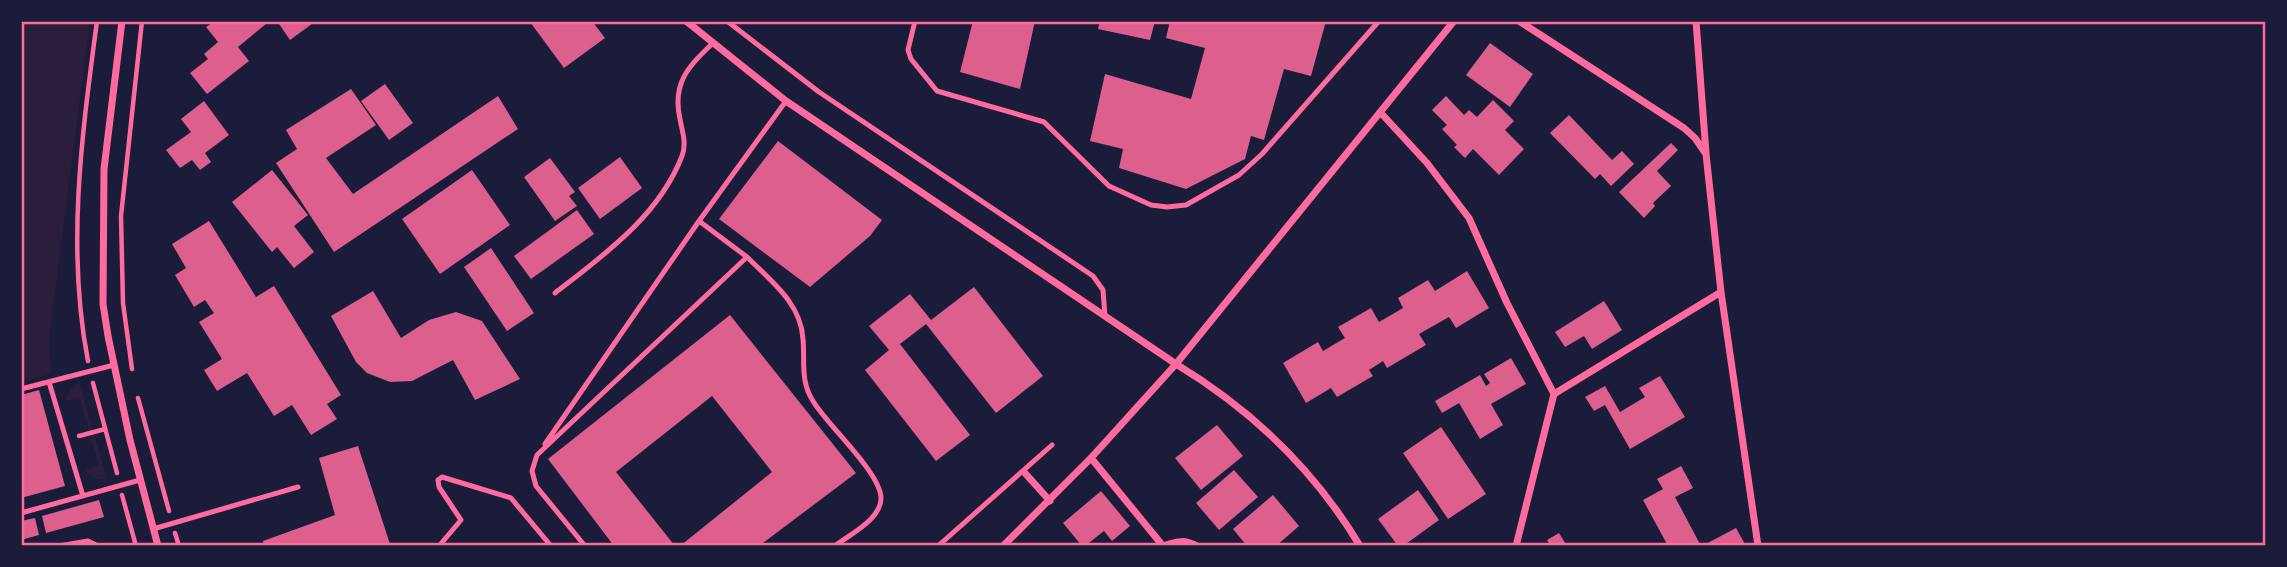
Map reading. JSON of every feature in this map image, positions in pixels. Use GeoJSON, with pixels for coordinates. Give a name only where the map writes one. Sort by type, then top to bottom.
{"type":"FeatureCollection","features":[{"type":"Feature","properties":{"kind":"street"},"geometry":{"type":"LineString","coordinates":[[122,21],[104,169],[103,304],[114,365],[158,546]]}},
{"type":"Feature","properties":{"kind":"street"},"geometry":{"type":"LineString","coordinates":[[686,21],[786,102],[1220,392],[1277,440],[1306,470],[1360,546]]}},
{"type":"Feature","properties":{"kind":"street"},"geometry":{"type":"LineString","coordinates":[[1003,546],[1091,458],[1176,364],[1454,21]]}},
{"type":"Feature","properties":{"kind":"street"},"geometry":{"type":"LineString","coordinates":[[1519,21],[1684,128],[1706,154]]}},
{"type":"Feature","properties":{"kind":"street"},"geometry":{"type":"LineString","coordinates":[[1696,21],[1706,154],[1721,292],[1758,546]]}},
{"type":"Feature","properties":{"kind":"street"},"geometry":{"type":"LineString","coordinates":[[1380,112],[1427,163],[1469,218],[1507,303],[1554,394],[1516,546]]}},
{"type":"Feature","properties":{"kind":"street"},"geometry":{"type":"LineString","coordinates":[[1554,394],[1721,292]]}},
{"type":"Feature","properties":{"kind":"street"},"geometry":{"type":"LineString","coordinates":[[1091,458],[1163,546]]}},
{"type":"Feature","properties":{"kind":"street"},"geometry":{"type":"LineString","coordinates":[[1024,472],[1050,501]]}},
{"type":"Feature","properties":{"kind":"lane"},"geometry":{"type":"LineString","coordinates":[[727,21],[819,92],[1093,276],[1103,290],[1105,316]]}},
{"type":"Feature","properties":{"kind":"lane"},"geometry":{"type":"LineString","coordinates":[[915,21],[908,50],[911,59],[937,91],[1044,122],[1110,186],[1151,205],[1167,207],[1186,205],[1239,175],[1262,154],[1380,21]]}},
{"type":"Feature","properties":{"kind":"lane"},"geometry":{"type":"LineString","coordinates":[[555,293],[616,245],[654,206],[685,147],[678,104],[685,73],[712,44]]}},
{"type":"Feature","properties":{"kind":"lane"},"geometry":{"type":"LineString","coordinates":[[585,546],[536,486],[532,471],[537,455],[699,221],[786,102]]}},
{"type":"Feature","properties":{"kind":"lane"},"geometry":{"type":"LineString","coordinates":[[699,221],[747,257],[784,293],[794,307],[800,319],[803,339],[802,370],[813,401],[867,469],[879,489],[881,499],[875,516],[835,546]]}},
{"type":"Feature","properties":{"kind":"lane"},"geometry":{"type":"LineString","coordinates":[[537,455],[747,257]]}},
{"type":"Feature","properties":{"kind":"lane"},"geometry":{"type":"LineString","coordinates":[[21,389],[114,365]]}},
{"type":"Feature","properties":{"kind":"lane"},"geometry":{"type":"LineString","coordinates":[[49,382],[83,496]]}},
{"type":"Feature","properties":{"kind":"lane"},"geometry":{"type":"LineString","coordinates":[[938,546],[1052,445]]}},
{"type":"Feature","properties":{"kind":"lane"},"geometry":{"type":"LineString","coordinates":[[439,546],[461,520],[439,487],[438,480],[442,477],[511,498],[551,546]]}},
{"type":"Feature","properties":{"kind":"lane"},"geometry":{"type":"LineString","coordinates":[[21,513],[141,480]]}},
{"type":"Feature","properties":{"kind":"lane"},"geometry":{"type":"LineString","coordinates":[[153,529],[298,486]]}},
{"type":"Feature","properties":{"kind":"lane"},"geometry":{"type":"LineString","coordinates":[[1163,546],[1179,540],[1199,546]]}},
{"type":"Feature","properties":{"kind":"lane"},"geometry":{"type":"LineString","coordinates":[[59,546],[88,541],[98,546]]}},
{"type":"Feature","properties":{"kind":"path"},"geometry":{"type":"LineString","coordinates":[[134,380],[123,303],[121,216],[142,21]]}},
{"type":"Feature","properties":{"kind":"path"},"geometry":{"type":"LineString","coordinates":[[136,390],[179,546]]}},
{"type":"Feature","properties":{"kind":"path"},"geometry":{"type":"LineString","coordinates":[[66,440],[105,429]]}},
{"type":"Feature","properties":{"kind":"shaded area"},"geometry":{"type":"Polygon","coordinates":[[[21,21],[90,21],[49,339],[51,374],[21,382],[21,21]]]}},
{"type":"Feature","properties":{"kind":"shaded area"},"geometry":{"type":"Polygon","coordinates":[[[79,382],[93,430],[89,431],[80,398],[65,401],[70,390],[79,382]]]}},
{"type":"Feature","properties":{"kind":"shaded area"},"geometry":{"type":"Polygon","coordinates":[[[94,434],[107,479],[97,479],[84,470],[99,465],[90,435],[94,434]]]}},
{"type":"Feature","properties":{"kind":"building"},"geometry":{"type":"Polygon","coordinates":[[[215,21],[264,21],[266,24],[238,47],[249,61],[207,94],[190,73],[208,59],[204,54],[218,42],[206,27],[215,21]]]}},
{"type":"Feature","properties":{"kind":"building"},"geometry":{"type":"Polygon","coordinates":[[[277,21],[316,21],[290,40],[277,21]]]}},
{"type":"Feature","properties":{"kind":"building"},"geometry":{"type":"Polygon","coordinates":[[[592,21],[605,38],[564,68],[530,22],[592,21]]]}},
{"type":"Feature","properties":{"kind":"building"},"geometry":{"type":"Polygon","coordinates":[[[973,21],[1035,21],[1020,89],[960,72],[973,21]]]}},
{"type":"Feature","properties":{"kind":"building"},"geometry":{"type":"Polygon","coordinates":[[[1100,21],[1155,21],[1150,40],[1098,29],[1100,21]]]}},
{"type":"Feature","properties":{"kind":"building"},"geometry":{"type":"Polygon","coordinates":[[[1170,21],[1326,21],[1311,76],[1284,69],[1264,140],[1251,136],[1245,159],[1186,189],[1119,168],[1123,149],[1090,141],[1105,74],[1191,99],[1205,48],[1166,38],[1170,21]]]}},
{"type":"Feature","properties":{"kind":"building"},"geometry":{"type":"Polygon","coordinates":[[[1490,43],[1533,74],[1510,107],[1466,75],[1490,43]]]}},
{"type":"Feature","properties":{"kind":"building"},"geometry":{"type":"Polygon","coordinates":[[[385,84],[413,123],[389,140],[361,101],[385,84]]]}},
{"type":"Feature","properties":{"kind":"building"},"geometry":{"type":"Polygon","coordinates":[[[351,89],[376,125],[326,158],[353,194],[498,96],[518,129],[334,252],[276,163],[297,149],[286,130],[351,89]]]}},
{"type":"Feature","properties":{"kind":"building"},"geometry":{"type":"Polygon","coordinates":[[[1446,96],[1464,115],[1469,110],[1477,117],[1493,100],[1514,121],[1505,130],[1524,149],[1499,175],[1473,149],[1465,158],[1454,147],[1457,145],[1442,129],[1447,125],[1432,110],[1446,96]]]}},
{"type":"Feature","properties":{"kind":"building"},"geometry":{"type":"Polygon","coordinates":[[[204,101],[229,135],[205,153],[211,162],[200,170],[192,160],[180,168],[166,150],[191,132],[181,119],[204,101]]]}},
{"type":"Feature","properties":{"kind":"building"},"geometry":{"type":"Polygon","coordinates":[[[1569,115],[1612,160],[1622,151],[1634,164],[1611,186],[1600,174],[1595,179],[1550,133],[1569,115]]]}},
{"type":"Feature","properties":{"kind":"building"},"geometry":{"type":"Polygon","coordinates":[[[778,141],[882,220],[870,236],[810,287],[719,219],[778,141]]]}},
{"type":"Feature","properties":{"kind":"building"},"geometry":{"type":"Polygon","coordinates":[[[1671,143],[1678,150],[1657,171],[1671,186],[1653,203],[1655,206],[1644,218],[1619,192],[1671,143]]]}},
{"type":"Feature","properties":{"kind":"building"},"geometry":{"type":"Polygon","coordinates":[[[620,157],[642,188],[600,219],[578,188],[620,157]]]}},
{"type":"Feature","properties":{"kind":"building"},"geometry":{"type":"Polygon","coordinates":[[[550,158],[575,192],[569,196],[577,206],[555,221],[524,177],[550,158]]]}},
{"type":"Feature","properties":{"kind":"building"},"geometry":{"type":"Polygon","coordinates":[[[272,170],[308,215],[294,226],[314,252],[294,268],[277,247],[272,252],[232,202],[272,170]]]}},
{"type":"Feature","properties":{"kind":"building"},"geometry":{"type":"Polygon","coordinates":[[[472,170],[510,225],[440,274],[402,219],[472,170]]]}},
{"type":"Feature","properties":{"kind":"building"},"geometry":{"type":"Polygon","coordinates":[[[577,210],[594,234],[531,279],[514,256],[577,210]]]}},
{"type":"Feature","properties":{"kind":"building"},"geometry":{"type":"Polygon","coordinates":[[[209,221],[256,297],[274,286],[341,395],[327,404],[337,419],[311,435],[292,405],[274,416],[247,373],[217,391],[204,370],[222,359],[199,322],[214,313],[205,300],[194,307],[175,275],[186,268],[172,244],[209,221]]]}},
{"type":"Feature","properties":{"kind":"building"},"geometry":{"type":"Polygon","coordinates":[[[491,248],[534,313],[507,331],[464,267],[491,248]]]}},
{"type":"Feature","properties":{"kind":"building"},"geometry":{"type":"Polygon","coordinates":[[[1467,271],[1489,308],[1456,328],[1449,317],[1419,334],[1426,345],[1387,368],[1383,361],[1369,370],[1373,376],[1337,397],[1331,388],[1306,403],[1283,363],[1318,342],[1323,351],[1345,338],[1338,327],[1371,308],[1379,322],[1403,308],[1398,298],[1428,280],[1435,291],[1467,271]]]}},
{"type":"Feature","properties":{"kind":"building"},"geometry":{"type":"Polygon","coordinates":[[[974,287],[1043,376],[996,413],[926,324],[900,344],[970,435],[936,461],[865,370],[889,350],[869,326],[910,294],[931,320],[974,287]]]}},
{"type":"Feature","properties":{"kind":"building"},"geometry":{"type":"Polygon","coordinates":[[[373,291],[401,338],[429,320],[456,312],[482,321],[520,379],[475,400],[453,360],[412,381],[390,382],[367,373],[356,362],[331,316],[373,291]]]}},
{"type":"Feature","properties":{"kind":"building"},"geometry":{"type":"Polygon","coordinates":[[[1604,301],[1622,330],[1592,349],[1584,336],[1565,347],[1555,332],[1604,301]]]}},
{"type":"Feature","properties":{"kind":"building"},"geometry":{"type":"Polygon","coordinates":[[[730,315],[856,473],[759,546],[680,546],[772,472],[712,396],[616,472],[675,546],[614,546],[548,459],[730,315]]]}},
{"type":"Feature","properties":{"kind":"building"},"geometry":{"type":"Polygon","coordinates":[[[1511,358],[1526,384],[1491,404],[1503,425],[1480,439],[1459,403],[1442,413],[1435,401],[1480,375],[1486,386],[1490,383],[1484,374],[1511,358]]]}},
{"type":"Feature","properties":{"kind":"building"},"geometry":{"type":"Polygon","coordinates":[[[1660,376],[1685,417],[1630,449],[1605,405],[1594,411],[1585,397],[1605,386],[1620,412],[1645,397],[1639,388],[1660,376]]]}},
{"type":"Feature","properties":{"kind":"building"},"geometry":{"type":"Polygon","coordinates":[[[39,390],[65,486],[21,498],[21,395],[39,390]]]}},
{"type":"Feature","properties":{"kind":"building"},"geometry":{"type":"Polygon","coordinates":[[[1217,425],[1243,456],[1201,490],[1175,458],[1217,425]]]}},
{"type":"Feature","properties":{"kind":"building"},"geometry":{"type":"Polygon","coordinates":[[[1441,427],[1486,494],[1448,519],[1403,453],[1441,427]]]}},
{"type":"Feature","properties":{"kind":"building"},"geometry":{"type":"Polygon","coordinates":[[[358,446],[390,544],[264,546],[263,541],[335,515],[319,458],[358,446]]]}},
{"type":"Feature","properties":{"kind":"building"},"geometry":{"type":"Polygon","coordinates":[[[1681,466],[1693,488],[1675,497],[1701,546],[1668,546],[1643,500],[1663,489],[1657,479],[1681,466]]]}},
{"type":"Feature","properties":{"kind":"building"},"geometry":{"type":"Polygon","coordinates":[[[1234,470],[1258,497],[1219,530],[1196,503],[1234,470]]]}},
{"type":"Feature","properties":{"kind":"building"},"geometry":{"type":"Polygon","coordinates":[[[1418,490],[1439,520],[1403,546],[1398,546],[1378,519],[1418,490]]]}},
{"type":"Feature","properties":{"kind":"building"},"geometry":{"type":"Polygon","coordinates":[[[1101,491],[1130,526],[1112,541],[1104,531],[1082,546],[1063,523],[1101,491]]]}},
{"type":"Feature","properties":{"kind":"building"},"geometry":{"type":"Polygon","coordinates":[[[1273,495],[1299,526],[1276,546],[1247,546],[1233,529],[1273,495]]]}},
{"type":"Feature","properties":{"kind":"building"},"geometry":{"type":"Polygon","coordinates":[[[99,500],[104,517],[46,533],[42,516],[99,500]]]}},
{"type":"Feature","properties":{"kind":"building"},"geometry":{"type":"Polygon","coordinates":[[[35,518],[39,535],[21,540],[21,521],[35,518]]]}},
{"type":"Feature","properties":{"kind":"building"},"geometry":{"type":"Polygon","coordinates":[[[1736,528],[1746,546],[1702,546],[1736,528]]]}},
{"type":"Feature","properties":{"kind":"building"},"geometry":{"type":"Polygon","coordinates":[[[1559,533],[1567,546],[1551,546],[1547,540],[1559,533]]]}}]}
